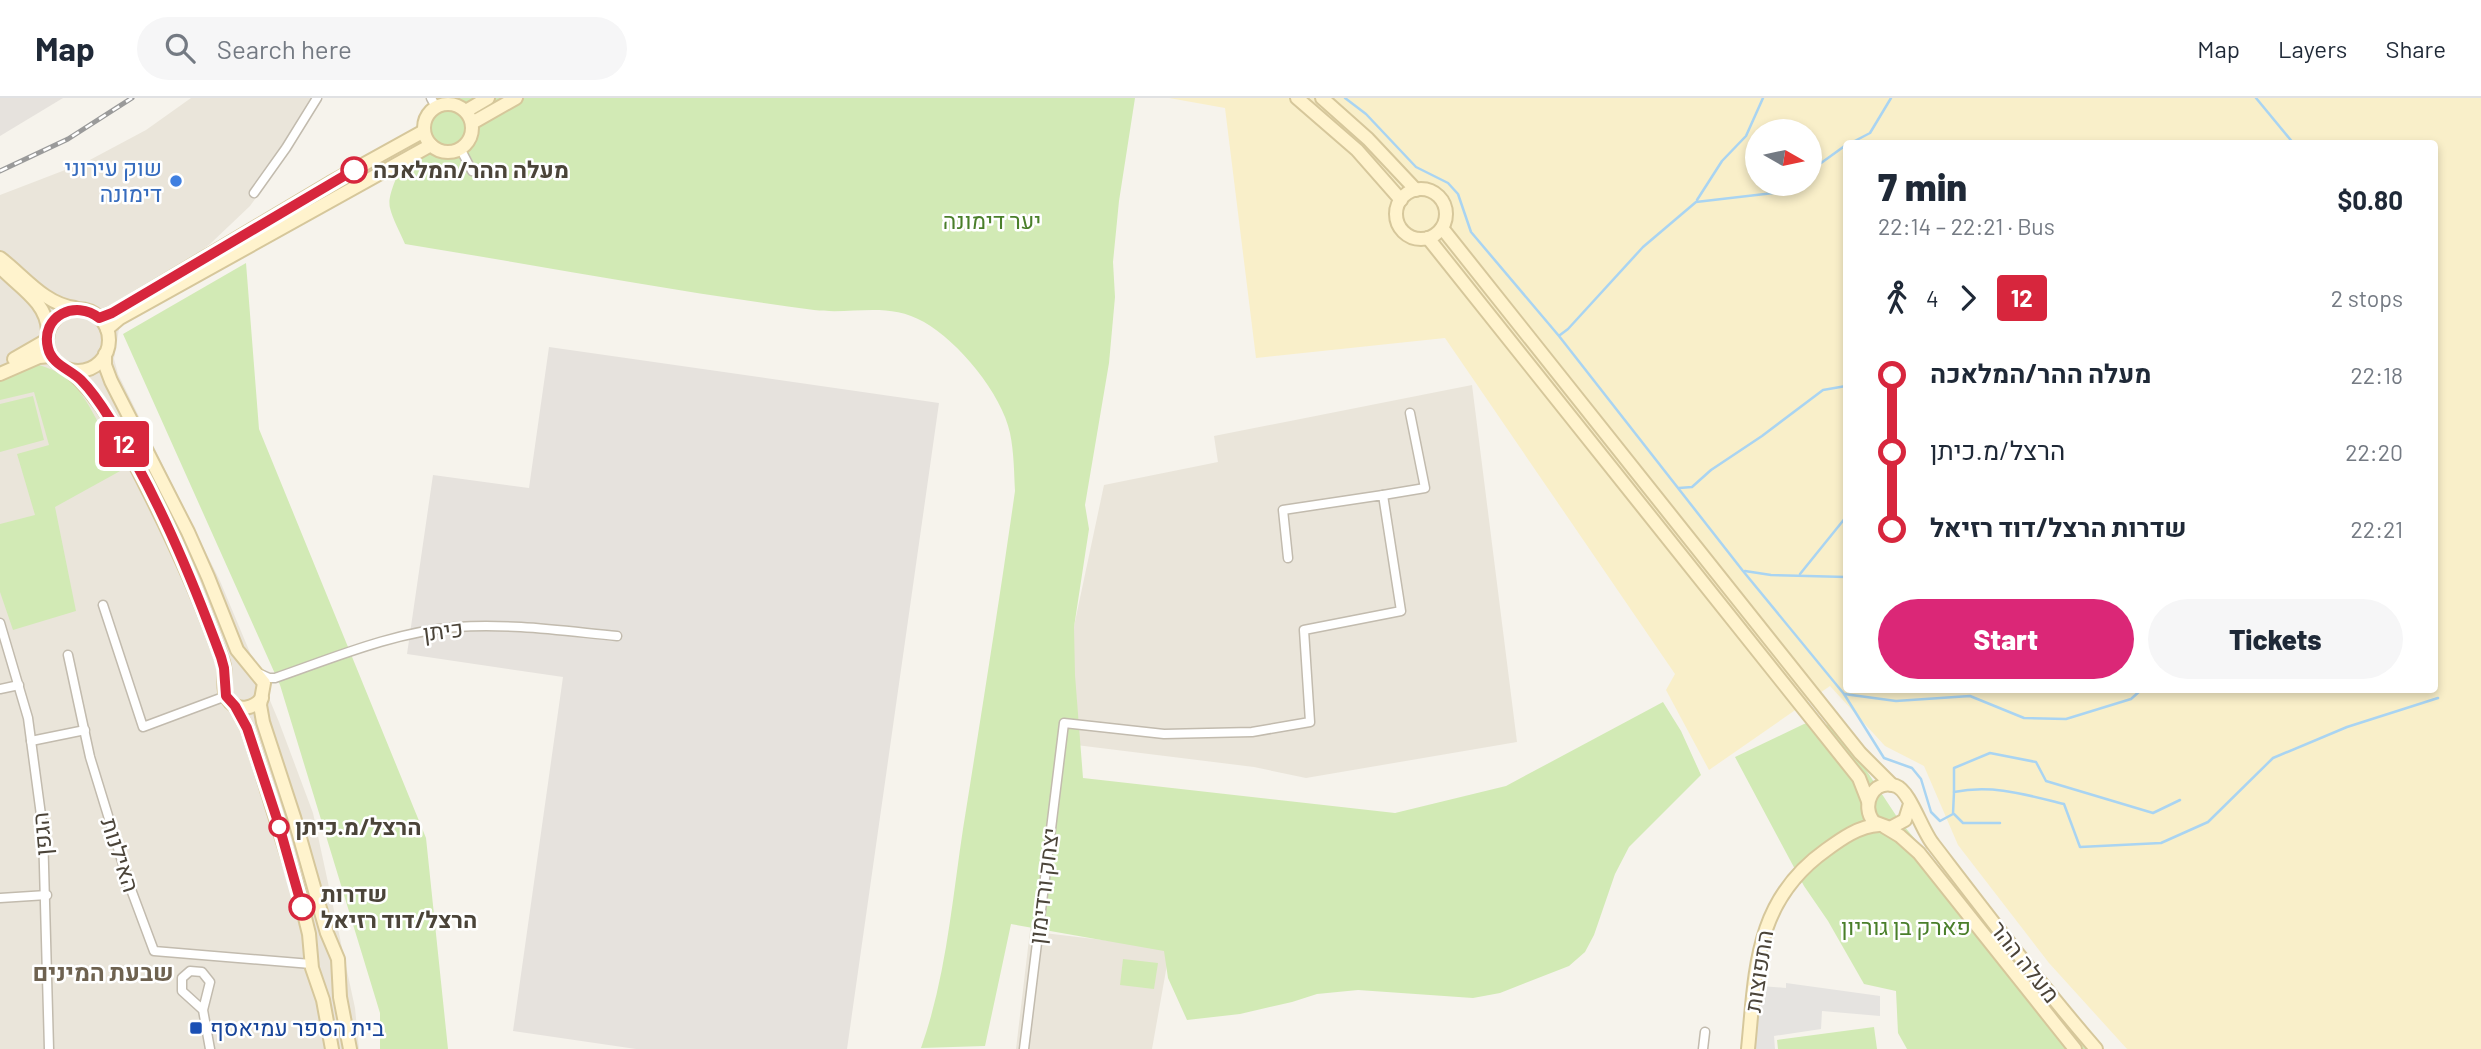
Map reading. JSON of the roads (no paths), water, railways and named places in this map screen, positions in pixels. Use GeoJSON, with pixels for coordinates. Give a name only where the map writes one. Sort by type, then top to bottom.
{"type":"FeatureCollection","features":[{"type":"Feature","properties":{"kind":"main road"},"geometry":{"type":"LineString","coordinates":[[469,117],[488,98]]}},
{"type":"Feature","properties":{"kind":"main road"},"geometry":{"type":"LineString","coordinates":[[469,117],[516,98]]}},
{"type":"Feature","properties":{"kind":"main road"},"geometry":{"type":"LineString","coordinates":[[1297,98],[1357,150],[1401,201]]}},
{"type":"Feature","properties":{"kind":"main road"},"geometry":{"type":"LineString","coordinates":[[1322,98],[1368,139],[1416,190],[1432,192],[1444,204],[1446,212],[1442,228],[1428,238],[1413,238],[1401,229],[1396,215],[1401,201],[1416,190]]}},
{"type":"Feature","properties":{"kind":"main road"},"geometry":{"type":"LineString","coordinates":[[433,102],[455,104],[469,117],[470,138],[460,148],[442,151],[431,145],[424,131],[433,102]]}},
{"type":"Feature","properties":{"kind":"main road"},"geometry":{"type":"LineString","coordinates":[[99,318],[112,313],[330,183],[424,131]]}},
{"type":"Feature","properties":{"kind":"main road"},"geometry":{"type":"LineString","coordinates":[[107,329],[120,318],[431,145]]}},
{"type":"Feature","properties":{"kind":"main road"},"geometry":{"type":"LineString","coordinates":[[1428,238],[1859,778],[1871,818],[1882,826],[1901,824],[1908,815],[1910,804],[1904,792],[1892,785],[1860,753],[1442,228]]}},
{"type":"Feature","properties":{"kind":"main road"},"geometry":{"type":"LineString","coordinates":[[0,258],[49,299],[63,306],[92,312],[107,329],[105,365],[111,381],[188,532],[237,650],[264,683],[260,705],[263,722],[334,949],[350,1049]]}},
{"type":"Feature","properties":{"kind":"main road"},"geometry":{"type":"LineString","coordinates":[[0,267],[41,306],[48,321],[51,356],[59,365],[82,380],[111,420],[153,498],[205,613],[224,668],[228,695],[247,728],[278,822],[309,934],[311,959],[323,1000],[332,1049]]}},
{"type":"Feature","properties":{"kind":"main road"},"geometry":{"type":"LineString","coordinates":[[0,365],[48,336],[60,314],[79,309]]}},
{"type":"Feature","properties":{"kind":"main road"},"geometry":{"type":"LineString","coordinates":[[69,370],[82,371],[90,368],[105,354]]}},
{"type":"Feature","properties":{"kind":"main road"},"geometry":{"type":"LineString","coordinates":[[0,374],[39,357],[51,356]]}},
{"type":"Feature","properties":{"kind":"main road"},"geometry":{"type":"LineString","coordinates":[[228,695],[227,678],[236,670],[242,668],[256,672]]}},
{"type":"Feature","properties":{"kind":"main road"},"geometry":{"type":"LineString","coordinates":[[228,695],[247,708],[253,706],[262,696]]}},
{"type":"Feature","properties":{"kind":"main road"},"geometry":{"type":"LineString","coordinates":[[1868,804],[1875,789],[1892,785]]}},
{"type":"Feature","properties":{"kind":"main road","name":"התפוצות"},"geometry":{"type":"LineString","coordinates":[[1841,839],[1868,804]]}},
{"type":"Feature","properties":{"kind":"main road","name":"מעלה ההר"},"geometry":{"type":"LineString","coordinates":[[1910,804],[1929,840],[2096,1049]]}},
{"type":"Feature","properties":{"kind":"main road","name":"התפוצות"},"geometry":{"type":"LineString","coordinates":[[1748,1049],[1758,955],[1768,918],[1792,880],[1819,855],[1841,839],[1860,830],[1882,826]]}},
{"type":"Feature","properties":{"kind":"main road","name":"מעלה ההר"},"geometry":{"type":"LineString","coordinates":[[1882,826],[1900,836],[1919,853],[2075,1049]]}},
{"type":"Feature","properties":{"kind":"main road"},"geometry":{"type":"LineString","coordinates":[[311,959],[314,949],[324,945],[334,949]]}},
{"type":"Feature","properties":{"kind":"main road"},"geometry":{"type":"LineString","coordinates":[[317,980],[323,983],[334,979],[339,969]]}},
{"type":"Feature","properties":{"kind":"street"},"geometry":{"type":"LineString","coordinates":[[254,193],[317,98]]}},
{"type":"Feature","properties":{"kind":"street"},"geometry":{"type":"LineString","coordinates":[[460,148],[472,171]]}},
{"type":"Feature","properties":{"kind":"street"},"geometry":{"type":"LineString","coordinates":[[1288,558],[1283,510],[1425,488],[1410,413]]}},
{"type":"Feature","properties":{"kind":"street","name":"יצחק ורדימון"},"geometry":{"type":"LineString","coordinates":[[1024,1049],[1064,723],[1164,734],[1252,732],[1310,722],[1304,630],[1401,611],[1383,495]]}},
{"type":"Feature","properties":{"kind":"street"},"geometry":{"type":"LineString","coordinates":[[103,605],[144,727],[228,695]]}},
{"type":"Feature","properties":{"kind":"street","name":"הגפן"},"geometry":{"type":"LineString","coordinates":[[0,623],[19,685],[32,741],[43,830],[47,895],[49,1049]]}},
{"type":"Feature","properties":{"kind":"street","name":"כיתן"},"geometry":{"type":"LineString","coordinates":[[275,678],[374,645],[421,632],[456,627],[532,628],[617,636]]}},
{"type":"Feature","properties":{"kind":"street","name":"האילנות"},"geometry":{"type":"LineString","coordinates":[[68,655],[90,757],[129,884],[155,951],[311,959]]}},
{"type":"Feature","properties":{"kind":"street"},"geometry":{"type":"LineString","coordinates":[[256,672],[275,678]]}},
{"type":"Feature","properties":{"kind":"street"},"geometry":{"type":"LineString","coordinates":[[262,696],[275,678]]}},
{"type":"Feature","properties":{"kind":"street"},"geometry":{"type":"LineString","coordinates":[[0,689],[19,685]]}},
{"type":"Feature","properties":{"kind":"street"},"geometry":{"type":"LineString","coordinates":[[32,741],[85,730]]}},
{"type":"Feature","properties":{"kind":"street"},"geometry":{"type":"LineString","coordinates":[[0,898],[47,895]]}},
{"type":"Feature","properties":{"kind":"street"},"geometry":{"type":"LineString","coordinates":[[204,1014],[184,996],[181,989],[182,978],[190,971],[202,972],[210,982],[204,1014],[207,1049]]}},
{"type":"Feature","properties":{"kind":"street"},"geometry":{"type":"LineString","coordinates":[[1703,1049],[1705,1032]]}},
{"type":"Feature","properties":{"kind":"waterway"},"geometry":{"type":"LineString","coordinates":[[1345,98],[1366,114],[1416,167],[1448,183],[1458,194],[1471,232],[1559,336],[1743,571],[1843,693]]}},
{"type":"Feature","properties":{"kind":"waterway"},"geometry":{"type":"LineString","coordinates":[[1697,200],[1722,161],[1746,136],[1763,98]]}},
{"type":"Feature","properties":{"kind":"waterway"},"geometry":{"type":"LineString","coordinates":[[1857,140],[1870,133],[1891,98]]}},
{"type":"Feature","properties":{"kind":"waterway"},"geometry":{"type":"LineString","coordinates":[[2256,98],[2291,140]]}},
{"type":"Feature","properties":{"kind":"waterway"},"geometry":{"type":"LineString","coordinates":[[1822,162],[1843,147]]}},
{"type":"Feature","properties":{"kind":"waterway"},"geometry":{"type":"LineString","coordinates":[[1560,335],[1643,247],[1696,202],[1748,196]]}},
{"type":"Feature","properties":{"kind":"waterway"},"geometry":{"type":"LineString","coordinates":[[1679,488],[1692,487],[1711,470],[1823,390],[1843,387]]}},
{"type":"Feature","properties":{"kind":"waterway"},"geometry":{"type":"LineString","coordinates":[[1800,574],[1843,521]]}},
{"type":"Feature","properties":{"kind":"waterway"},"geometry":{"type":"LineString","coordinates":[[1745,571],[1771,575],[1843,577]]}},
{"type":"Feature","properties":{"kind":"waterway"},"geometry":{"type":"LineString","coordinates":[[1843,693],[1884,758],[1912,768],[1921,779],[1931,812],[1940,821],[1953,814],[1954,792],[1982,789],[2023,794],[2064,804],[2080,847],[2161,843],[2208,822],[2273,758],[2347,727],[2438,698]]}},
{"type":"Feature","properties":{"kind":"waterway"},"geometry":{"type":"LineString","coordinates":[[1844,694],[1896,701],[1970,696],[2024,718],[2066,719],[2131,699],[2138,693]]}},
{"type":"Feature","properties":{"kind":"waterway"},"geometry":{"type":"LineString","coordinates":[[1954,792],[1954,768],[1990,753],[2036,762],[2046,781],[2153,813],[2180,800]]}},
{"type":"Feature","properties":{"kind":"waterway"},"geometry":{"type":"LineString","coordinates":[[1954,814],[1963,823],[2000,823]]}},
{"type":"Feature","properties":{"kind":"railway"},"geometry":{"type":"LineString","coordinates":[[0,171],[68,139],[132,98]]}},
{"type":"Feature","properties":{"kind":"place","name":"מעלה ההר/המלאכה"},"geometry":{"type":"Point","coordinates":[354,170]}},
{"type":"Feature","properties":{"kind":"place","name":"שוק עירוני דימונה"},"geometry":{"type":"Point","coordinates":[176,181]}},
{"type":"Feature","properties":{"kind":"place","name":"הרצל/מ.כיתן"},"geometry":{"type":"Point","coordinates":[279,827]}},
{"type":"Feature","properties":{"kind":"place","name":"שדרות הרצל/דוד רזיאל"},"geometry":{"type":"Point","coordinates":[302,907]}},
{"type":"Feature","properties":{"kind":"place","name":"בית הספר עמיאסף"},"geometry":{"type":"Point","coordinates":[196,1028]}},
{"type":"Feature","properties":{"kind":"district","name":"שבעת המינים"},"geometry":{"type":"Point","coordinates":[103,973]}},
{"type":"Feature","properties":{"kind":"park label","name":"יער דימונה"},"geometry":{"type":"Point","coordinates":[992,221]}},
{"type":"Feature","properties":{"kind":"park label","name":"פארק בן גוריון"},"geometry":{"type":"Point","coordinates":[1906,927]}}]}
